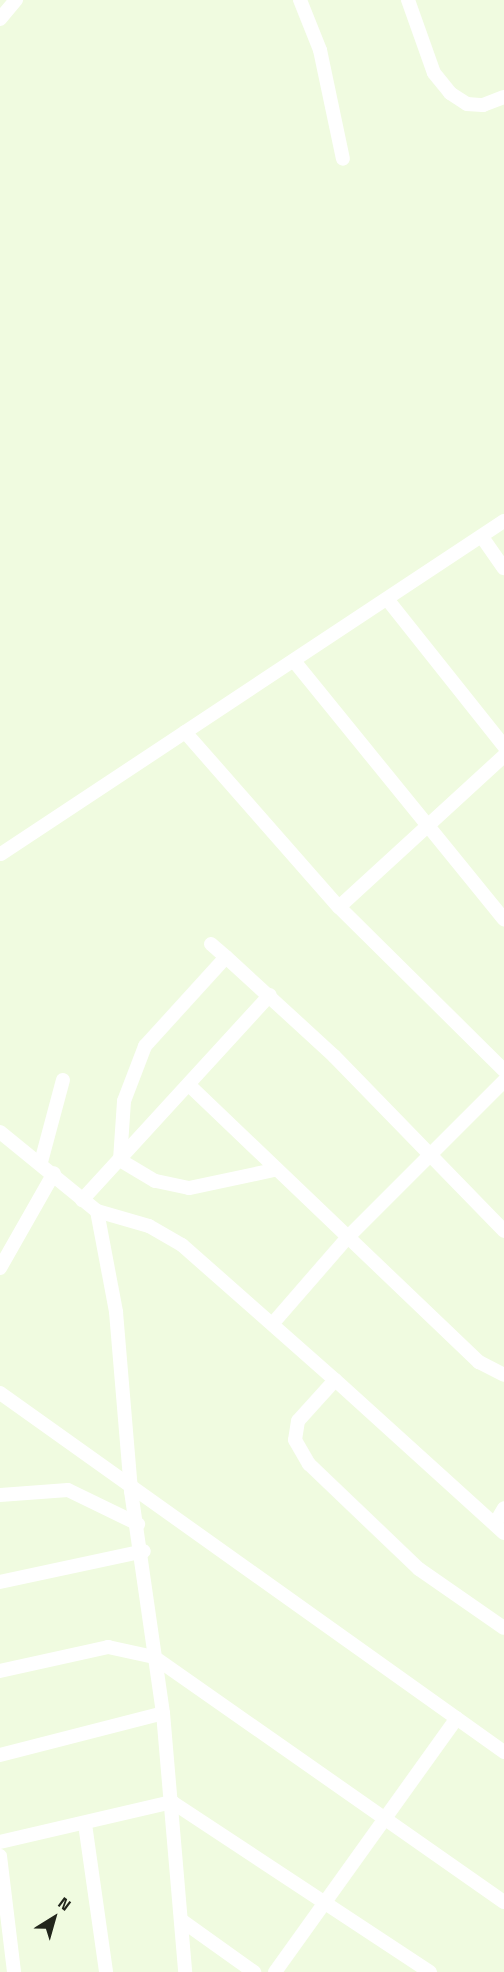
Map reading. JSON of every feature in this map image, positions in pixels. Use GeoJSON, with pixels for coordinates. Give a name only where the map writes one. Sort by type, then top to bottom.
{"type":"FeatureCollection","features":[{"type":"Feature","properties":{"kind":"street"},"geometry":{"type":"LineString","coordinates":[[0,19],[16,0]]}},
{"type":"Feature","properties":{"kind":"street"},"geometry":{"type":"LineString","coordinates":[[300,0],[320,50],[343,159]]}},
{"type":"Feature","properties":{"kind":"street"},"geometry":{"type":"LineString","coordinates":[[408,0],[434,73],[450,93],[467,104],[483,105],[504,97]]}},
{"type":"Feature","properties":{"kind":"street"},"geometry":{"type":"LineString","coordinates":[[1,854],[504,521]]}},
{"type":"Feature","properties":{"kind":"street"},"geometry":{"type":"LineString","coordinates":[[482,537],[504,568]]}},
{"type":"Feature","properties":{"kind":"street"},"geometry":{"type":"LineString","coordinates":[[387,599],[504,746]]}},
{"type":"Feature","properties":{"kind":"street"},"geometry":{"type":"LineString","coordinates":[[294,661],[426,827],[504,919]]}},
{"type":"Feature","properties":{"kind":"street"},"geometry":{"type":"LineString","coordinates":[[186,732],[339,907],[504,1070]]}},
{"type":"Feature","properties":{"kind":"street"},"geometry":{"type":"LineString","coordinates":[[339,907],[504,756]]}},
{"type":"Feature","properties":{"kind":"street"},"geometry":{"type":"LineString","coordinates":[[211,944],[270,995],[504,1231]]}},
{"type":"Feature","properties":{"kind":"street"},"geometry":{"type":"LineString","coordinates":[[120,1160],[124,1101],[145,1046],[226,957]]}},
{"type":"Feature","properties":{"kind":"street"},"geometry":{"type":"LineString","coordinates":[[82,1200],[190,1086],[270,995]]}},
{"type":"Feature","properties":{"kind":"street"},"geometry":{"type":"LineString","coordinates":[[41,1162],[63,1080]]}},
{"type":"Feature","properties":{"kind":"street"},"geometry":{"type":"LineString","coordinates":[[274,1322],[348,1238],[428,1154],[504,1081]]}},
{"type":"Feature","properties":{"kind":"street"},"geometry":{"type":"LineString","coordinates":[[190,1086],[274,1170],[480,1362],[504,1375]]}},
{"type":"Feature","properties":{"kind":"street"},"geometry":{"type":"LineString","coordinates":[[0,1132],[41,1162],[82,1200],[98,1211],[148,1226],[182,1245],[274,1322],[500,1528]]}},
{"type":"Feature","properties":{"kind":"street"},"geometry":{"type":"LineString","coordinates":[[120,1160],[155,1181],[189,1188],[274,1170]]}},
{"type":"Feature","properties":{"kind":"street"},"geometry":{"type":"LineString","coordinates":[[0,1268],[54,1173]]}},
{"type":"Feature","properties":{"kind":"street"},"geometry":{"type":"LineString","coordinates":[[98,1211],[116,1312],[131,1491],[144,1551],[154,1657],[163,1713],[185,1972]]}},
{"type":"Feature","properties":{"kind":"street"},"geometry":{"type":"LineString","coordinates":[[335,1380],[298,1421],[295,1440],[309,1464],[419,1569],[504,1628]]}},
{"type":"Feature","properties":{"kind":"street"},"geometry":{"type":"LineString","coordinates":[[0,1393],[131,1491],[504,1752]]}},
{"type":"Feature","properties":{"kind":"street"},"geometry":{"type":"LineString","coordinates":[[0,1495],[68,1490],[138,1524]]}},
{"type":"Feature","properties":{"kind":"street"},"geometry":{"type":"LineString","coordinates":[[500,1528],[504,1508]]}},
{"type":"Feature","properties":{"kind":"street"},"geometry":{"type":"LineString","coordinates":[[0,1582],[144,1551]]}},
{"type":"Feature","properties":{"kind":"street"},"geometry":{"type":"LineString","coordinates":[[0,1671],[108,1647],[154,1657],[504,1902]]}},
{"type":"Feature","properties":{"kind":"street"},"geometry":{"type":"LineString","coordinates":[[0,1755],[163,1713]]}},
{"type":"Feature","properties":{"kind":"street"},"geometry":{"type":"LineString","coordinates":[[275,1972],[384,1816],[457,1718]]}},
{"type":"Feature","properties":{"kind":"street"},"geometry":{"type":"LineString","coordinates":[[0,1842],[172,1803],[326,1899],[430,1972]]}},
{"type":"Feature","properties":{"kind":"street"},"geometry":{"type":"LineString","coordinates":[[85,1824],[106,1972]]}},
{"type":"Feature","properties":{"kind":"street"},"geometry":{"type":"LineString","coordinates":[[0,1856],[14,1972]]}},
{"type":"Feature","properties":{"kind":"street"},"geometry":{"type":"LineString","coordinates":[[181,1920],[254,1972]]}}]}
